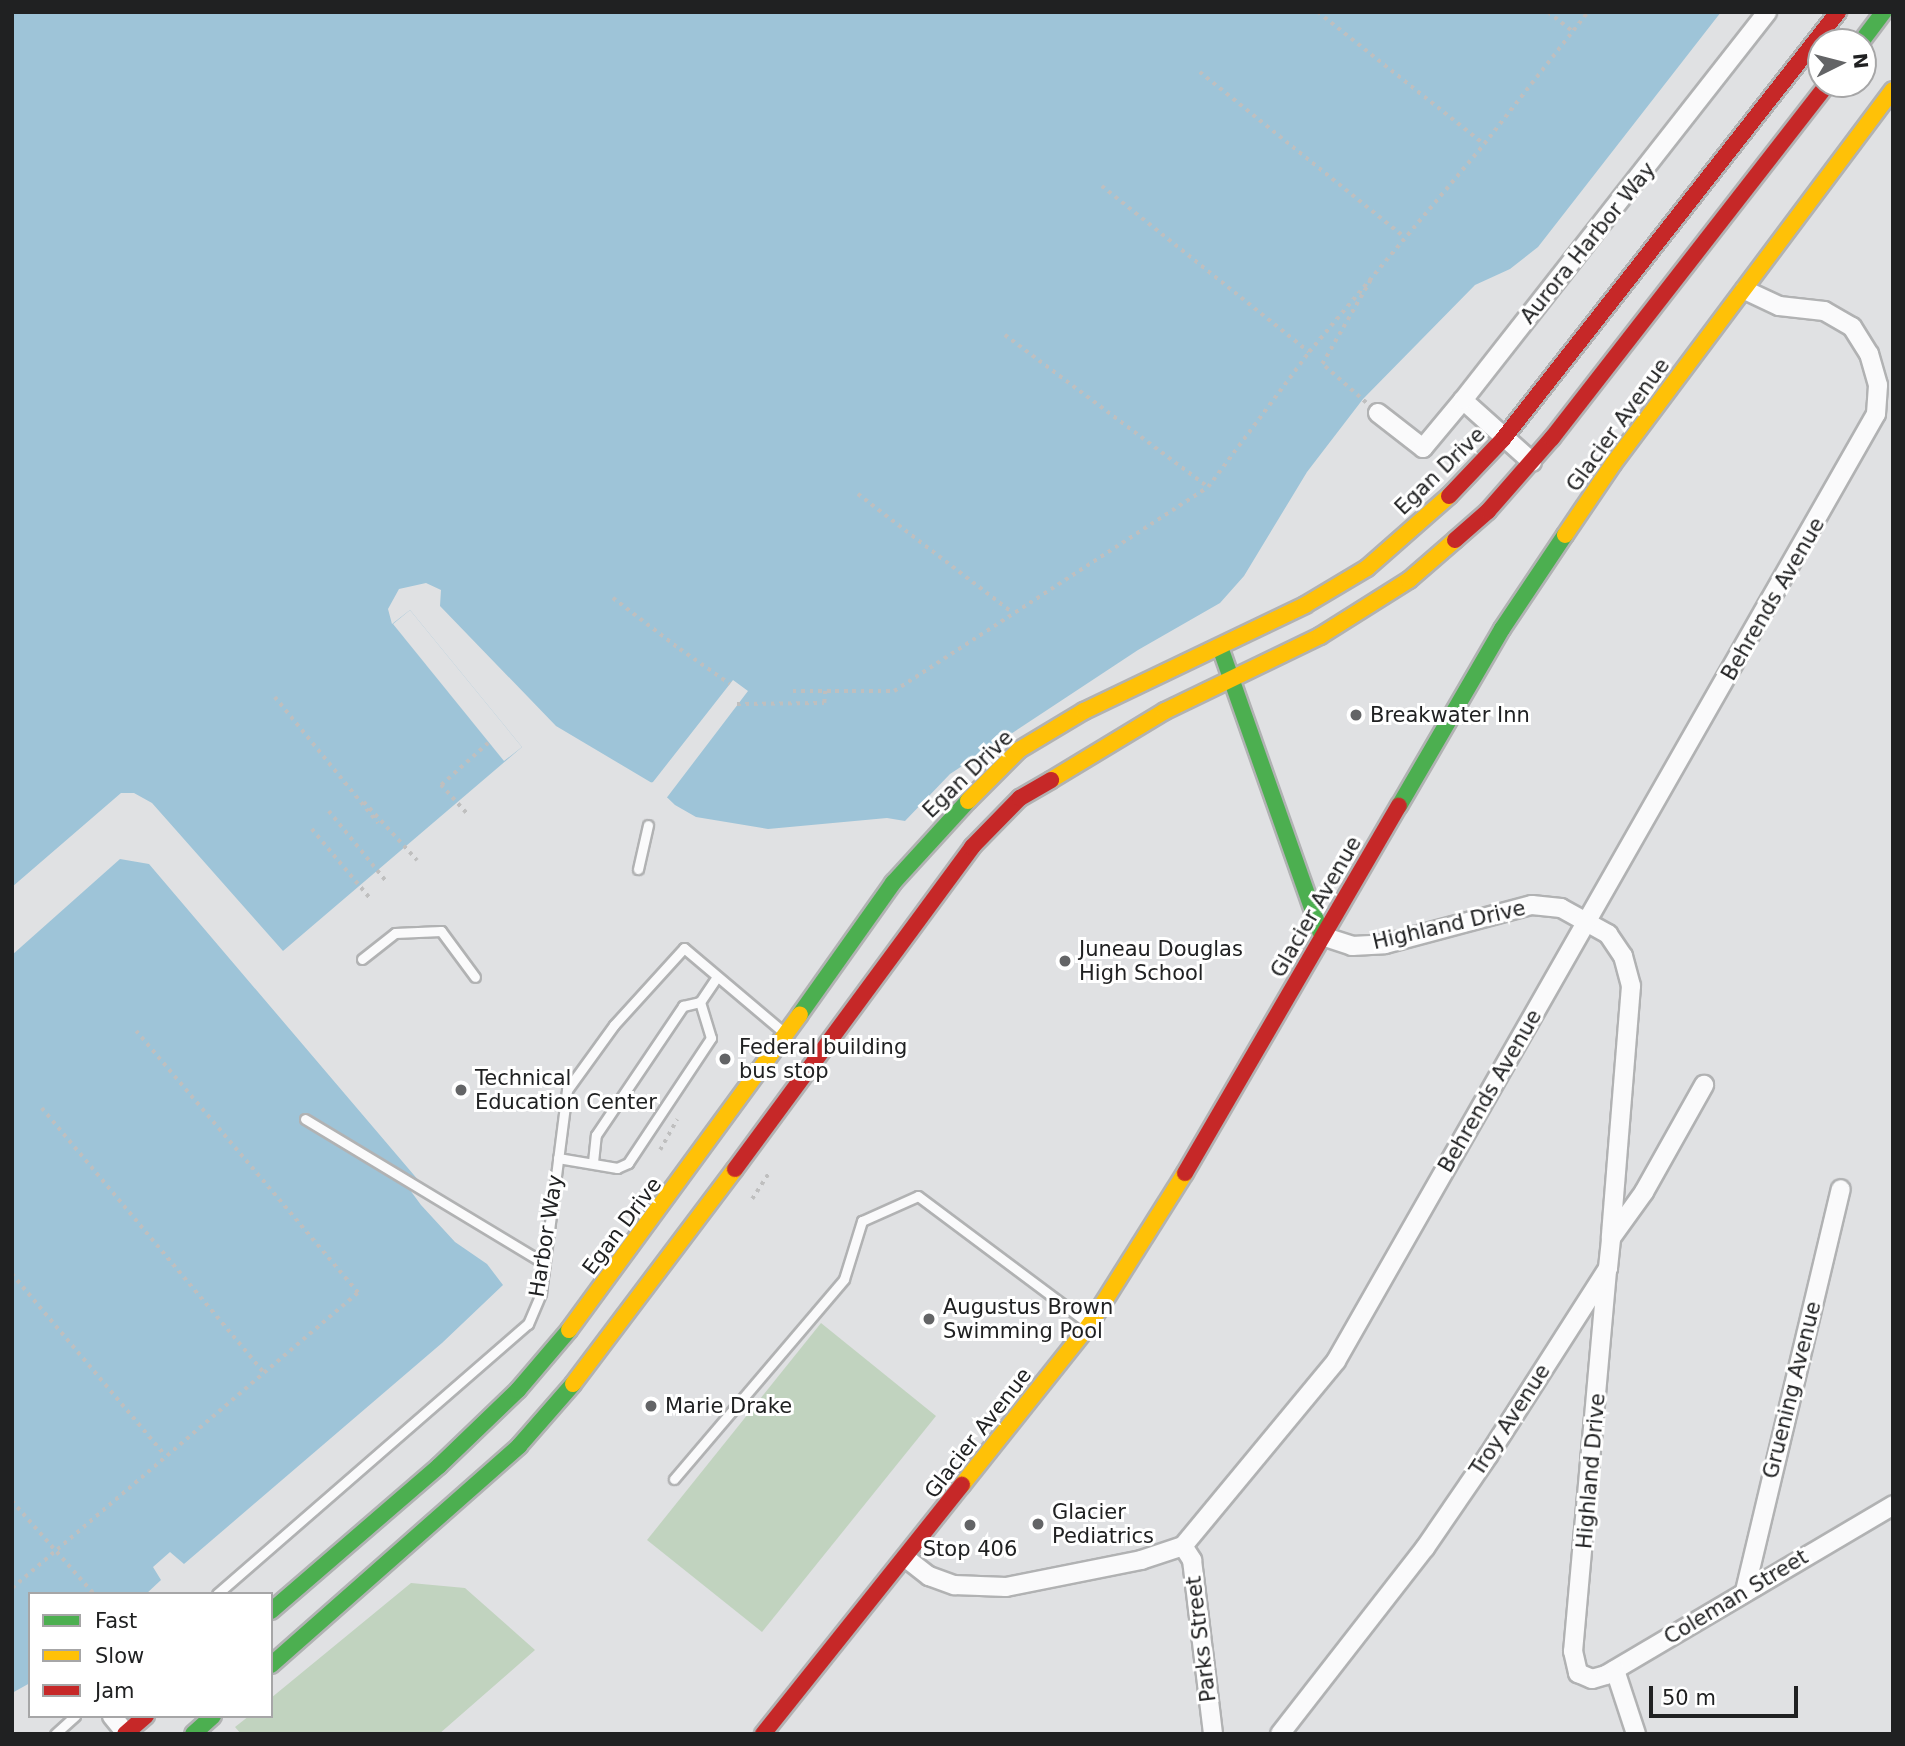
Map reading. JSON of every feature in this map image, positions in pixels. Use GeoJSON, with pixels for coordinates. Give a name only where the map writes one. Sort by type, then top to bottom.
{"type":"FeatureCollection","features":[{"type":"Feature","properties":{"kind":"main road","name":"Egan Drive"},"geometry":{"type":"LineString","coordinates":[[273,1609],[439,1466],[518,1390],[589,1306],[791,1038],[892,883],[1019,750],[1084,711],[1220,647],[1367,568],[1450,495],[1503,439],[1838,12]]}},
{"type":"Feature","properties":{"kind":"main road"},"geometry":{"type":"LineString","coordinates":[[1872,28],[1884,12]]}},
{"type":"Feature","properties":{"kind":"main road","name":"Glacier Avenue"},"geometry":{"type":"LineString","coordinates":[[772,1731],[1090,1324],[1149,1235],[1502,629],[1613,464],[1893,90]]}},
{"type":"Feature","properties":{"kind":"main road"},"geometry":{"type":"LineString","coordinates":[[273,1663],[519,1446],[604,1349],[714,1204],[810,1055],[972,847],[1020,798],[1078,760],[1229,678],[1320,635],[1409,580],[1488,511],[1531,461],[1817,98]]}},
{"type":"Feature","properties":{"kind":"main road"},"geometry":{"type":"LineString","coordinates":[[1220,647],[1322,936]]}},
{"type":"Feature","properties":{"kind":"main road"},"geometry":{"type":"LineString","coordinates":[[126,1733],[144,1718]]}},
{"type":"Feature","properties":{"kind":"main road"},"geometry":{"type":"LineString","coordinates":[[192,1734],[211,1718]]}},
{"type":"Feature","properties":{"kind":"street","name":"Aurora Harbor Way"},"geometry":{"type":"LineString","coordinates":[[1378,413],[1423,448],[1767,12]]}},
{"type":"Feature","properties":{"kind":"street","name":"Behrends Avenue"},"geometry":{"type":"LineString","coordinates":[[1183,1546],[1336,1361],[1876,414],[1878,385],[1869,354],[1852,327],[1824,311],[1779,306],[1744,290]]}},
{"type":"Feature","properties":{"kind":"street"},"geometry":{"type":"LineString","coordinates":[[1463,400],[1503,439],[1531,461]]}},
{"type":"Feature","properties":{"kind":"street","name":"Highland Drive"},"geometry":{"type":"LineString","coordinates":[[1322,936],[1352,946],[1385,944],[1532,905],[1561,908],[1588,919],[1608,934],[1623,956],[1630,986],[1611,1238]]}},
{"type":"Feature","properties":{"kind":"street","name":"Troy Avenue"},"geometry":{"type":"LineString","coordinates":[[1280,1734],[1425,1548],[1608,1268],[1611,1238],[1644,1192],[1704,1085]]}},
{"type":"Feature","properties":{"kind":"street","name":"Gruening Avenue"},"geometry":{"type":"LineString","coordinates":[[1745,1591],[1841,1189]]}},
{"type":"Feature","properties":{"kind":"street","name":"Highland Drive"},"geometry":{"type":"LineString","coordinates":[[1578,1673],[1573,1651],[1608,1268]]}},
{"type":"Feature","properties":{"kind":"street","name":"Coleman Street"},"geometry":{"type":"LineString","coordinates":[[1578,1673],[1592,1679],[1615,1670],[1893,1505]]}},
{"type":"Feature","properties":{"kind":"street"},"geometry":{"type":"LineString","coordinates":[[907,1559],[929,1576],[954,1586],[1006,1587],[1141,1560],[1183,1546]]}},
{"type":"Feature","properties":{"kind":"street","name":"Parks Street"},"geometry":{"type":"LineString","coordinates":[[1183,1546],[1192,1560],[1213,1734]]}},
{"type":"Feature","properties":{"kind":"street"},"geometry":{"type":"LineString","coordinates":[[1615,1670],[1636,1734]]}},
{"type":"Feature","properties":{"kind":"street"},"geometry":{"type":"LineString","coordinates":[[114,1718],[126,1733]]}},
{"type":"Feature","properties":{"kind":"lane"},"geometry":{"type":"LineString","coordinates":[[638,869],[648,825]]}},
{"type":"Feature","properties":{"kind":"lane"},"geometry":{"type":"LineString","coordinates":[[362,958],[395,933],[441,931],[475,977]]}},
{"type":"Feature","properties":{"kind":"lane","name":"Harbor Way"},"geometry":{"type":"LineString","coordinates":[[219,1592],[528,1324],[541,1293],[567,1090],[614,1024],[684,948],[791,1038]]}},
{"type":"Feature","properties":{"kind":"lane"},"geometry":{"type":"LineString","coordinates":[[593,1162],[596,1135],[683,1006],[700,1002],[718,977]]}},
{"type":"Feature","properties":{"kind":"lane"},"geometry":{"type":"LineString","coordinates":[[558,1158],[617,1168],[628,1163],[711,1038],[700,1002]]}},
{"type":"Feature","properties":{"kind":"lane"},"geometry":{"type":"LineString","coordinates":[[305,1119],[544,1263]]}},
{"type":"Feature","properties":{"kind":"lane"},"geometry":{"type":"LineString","coordinates":[[674,1479],[844,1279],[862,1221],[918,1196],[1090,1324]]}},
{"type":"Feature","properties":{"kind":"lane"},"geometry":{"type":"LineString","coordinates":[[55,1734],[73,1718]]}},
{"type":"Feature","properties":{"kind":"path"},"geometry":{"type":"LineString","coordinates":[[1318,12],[1484,144]]}},
{"type":"Feature","properties":{"kind":"path"},"geometry":{"type":"LineString","coordinates":[[1548,12],[1572,31]]}},
{"type":"Feature","properties":{"kind":"path"},"geometry":{"type":"LineString","coordinates":[[793,691],[894,691],[1208,487],[1309,352],[1403,236],[1484,144],[1588,12]]}},
{"type":"Feature","properties":{"kind":"path"},"geometry":{"type":"LineString","coordinates":[[1200,72],[1403,236]]}},
{"type":"Feature","properties":{"kind":"path"},"geometry":{"type":"LineString","coordinates":[[1102,186],[1309,352]]}},
{"type":"Feature","properties":{"kind":"path"},"geometry":{"type":"LineString","coordinates":[[1378,267],[1322,364],[1378,413]]}},
{"type":"Feature","properties":{"kind":"path"},"geometry":{"type":"LineString","coordinates":[[1005,335],[1208,487]]}},
{"type":"Feature","properties":{"kind":"path"},"geometry":{"type":"LineString","coordinates":[[858,494],[1013,613]]}},
{"type":"Feature","properties":{"kind":"path"},"geometry":{"type":"LineString","coordinates":[[613,598],[681,650]]}},
{"type":"Feature","properties":{"kind":"path"},"geometry":{"type":"LineString","coordinates":[[666,639],[730,684]]}},
{"type":"Feature","properties":{"kind":"path"},"geometry":{"type":"LineString","coordinates":[[737,704],[824,703],[825,691]]}},
{"type":"Feature","properties":{"kind":"path"},"geometry":{"type":"LineString","coordinates":[[275,697],[378,823]]}},
{"type":"Feature","properties":{"kind":"path"},"geometry":{"type":"LineString","coordinates":[[466,813],[441,785],[488,743]]}},
{"type":"Feature","properties":{"kind":"path"},"geometry":{"type":"LineString","coordinates":[[349,788],[417,860]]}},
{"type":"Feature","properties":{"kind":"path"},"geometry":{"type":"LineString","coordinates":[[329,811],[386,881]]}},
{"type":"Feature","properties":{"kind":"path"},"geometry":{"type":"LineString","coordinates":[[312,829],[370,898]]}},
{"type":"Feature","properties":{"kind":"path"},"geometry":{"type":"LineString","coordinates":[[12,1588],[358,1293],[136,1031]]}},
{"type":"Feature","properties":{"kind":"path"},"geometry":{"type":"LineString","coordinates":[[42,1108],[264,1373]]}},
{"type":"Feature","properties":{"kind":"path"},"geometry":{"type":"LineString","coordinates":[[660,1150],[681,1111]]}},
{"type":"Feature","properties":{"kind":"path"},"geometry":{"type":"LineString","coordinates":[[752,1199],[770,1171]]}},
{"type":"Feature","properties":{"kind":"path"},"geometry":{"type":"LineString","coordinates":[[12,1275],[166,1457]]}},
{"type":"Feature","properties":{"kind":"path"},"geometry":{"type":"LineString","coordinates":[[12,1501],[54,1552],[92,1592]]}},
{"type":"Feature","properties":{"kind":"green space"},"geometry":{"type":"Polygon","coordinates":[[[821,1323],[936,1416],[762,1632],[647,1540],[821,1323]]]}},
{"type":"Feature","properties":{"kind":"green space"},"geometry":{"type":"Polygon","coordinates":[[[411,1583],[465,1588],[535,1650],[439,1734],[241,1734],[235,1727],[246,1718],[273,1718],[273,1696],[411,1583]]]}},
{"type":"Feature","properties":{"kind":"water"},"geometry":{"type":"Polygon","coordinates":[[[12,12],[1721,12],[1538,247],[1510,269],[1475,285],[1363,399],[1307,472],[1244,576],[1220,603],[1138,650],[950,774],[905,821],[887,818],[768,829],[696,817],[675,805],[652,783],[556,726],[440,606],[441,590],[426,583],[399,589],[388,609],[392,624],[410,610],[522,747],[283,951],[152,803],[134,793],[121,793],[12,887],[12,12]]]}},
{"type":"Feature","properties":{"kind":"water"},"geometry":{"type":"Polygon","coordinates":[[[120,859],[149,864],[419,1181],[410,1190],[421,1205],[455,1242],[487,1264],[503,1285],[442,1343],[184,1564],[170,1552],[153,1567],[161,1580],[148,1592],[28,1592],[28,1684],[12,1693],[12,955],[120,859]]]}},
{"type":"Feature","properties":{"kind":"pier"},"geometry":{"type":"Polygon","coordinates":[[[410,610],[522,747],[504,761],[393,624],[410,610]]]}},
{"type":"Feature","properties":{"kind":"pier"},"geometry":{"type":"Polygon","coordinates":[[[733,680],[748,691],[665,800],[647,784],[653,782],[733,680]]]}},
{"type":"Feature","properties":{"kind":"traffic: fast"},"geometry":{"type":"LineString","coordinates":[[1872,28],[1884,12]]}},
{"type":"Feature","properties":{"kind":"traffic: fast"},"geometry":{"type":"LineString","coordinates":[[1399,806],[1502,629],[1565,535]]}},
{"type":"Feature","properties":{"kind":"traffic: fast"},"geometry":{"type":"LineString","coordinates":[[1220,647],[1322,936]]}},
{"type":"Feature","properties":{"kind":"traffic: fast"},"geometry":{"type":"LineString","coordinates":[[800,1014],[893,883],[968,801]]}},
{"type":"Feature","properties":{"kind":"traffic: fast"},"geometry":{"type":"LineString","coordinates":[[273,1609],[439,1466],[518,1390],[569,1330]]}},
{"type":"Feature","properties":{"kind":"traffic: fast"},"geometry":{"type":"LineString","coordinates":[[273,1663],[519,1446],[573,1384]]}},
{"type":"Feature","properties":{"kind":"traffic: fast"},"geometry":{"type":"LineString","coordinates":[[193,1734],[211,1718]]}},
{"type":"Feature","properties":{"kind":"traffic: slow"},"geometry":{"type":"LineString","coordinates":[[1565,535],[1613,464],[1893,90]]}},
{"type":"Feature","properties":{"kind":"traffic: slow"},"geometry":{"type":"LineString","coordinates":[[968,801],[1019,750],[1084,711],[1305,605],[1367,568],[1449,496]]}},
{"type":"Feature","properties":{"kind":"traffic: slow"},"geometry":{"type":"LineString","coordinates":[[1051,780],[1165,711],[1320,636],[1409,580],[1455,540]]}},
{"type":"Feature","properties":{"kind":"traffic: slow"},"geometry":{"type":"LineString","coordinates":[[569,1330],[800,1014]]}},
{"type":"Feature","properties":{"kind":"traffic: slow"},"geometry":{"type":"LineString","coordinates":[[573,1384],[735,1169]]}},
{"type":"Feature","properties":{"kind":"traffic: slow"},"geometry":{"type":"LineString","coordinates":[[962,1485],[1090,1324],[1185,1173]]}},
{"type":"Feature","properties":{"kind":"traffic: jam"},"geometry":{"type":"LineString","coordinates":[[1449,496],[1503,439],[1838,12]]}},
{"type":"Feature","properties":{"kind":"traffic: jam"},"geometry":{"type":"LineString","coordinates":[[1455,540],[1488,511],[1552,438],[1817,98]]}},
{"type":"Feature","properties":{"kind":"traffic: jam"},"geometry":{"type":"LineString","coordinates":[[735,1169],[972,847],[1020,798],[1051,780]]}},
{"type":"Feature","properties":{"kind":"traffic: jam"},"geometry":{"type":"LineString","coordinates":[[1185,1173],[1399,806]]}},
{"type":"Feature","properties":{"kind":"traffic: jam"},"geometry":{"type":"LineString","coordinates":[[763,1734],[962,1485]]}},
{"type":"Feature","properties":{"kind":"traffic: jam"},"geometry":{"type":"LineString","coordinates":[[125,1734],[144,1718]]}},
{"type":"Feature","properties":{"kind":"place","name":"Breakwater Inn"},"geometry":{"type":"Point","coordinates":[1356,715]}},
{"type":"Feature","properties":{"kind":"place","name":"Juneau Douglas High School"},"geometry":{"type":"Point","coordinates":[1065,961]}},
{"type":"Feature","properties":{"kind":"place","name":"Federal building bus stop"},"geometry":{"type":"Point","coordinates":[725,1059]}},
{"type":"Feature","properties":{"kind":"place","name":"Technical Education Center"},"geometry":{"type":"Point","coordinates":[461,1090]}},
{"type":"Feature","properties":{"kind":"place","name":"Augustus Brown Swimming Pool"},"geometry":{"type":"Point","coordinates":[929,1319]}},
{"type":"Feature","properties":{"kind":"place","name":"Marie Drake"},"geometry":{"type":"Point","coordinates":[651,1406]}},
{"type":"Feature","properties":{"kind":"place","name":"Glacier Pediatrics"},"geometry":{"type":"Point","coordinates":[1038,1524]}},
{"type":"Feature","properties":{"kind":"place","name":"Stop 406"},"geometry":{"type":"Point","coordinates":[970,1525]}}]}
